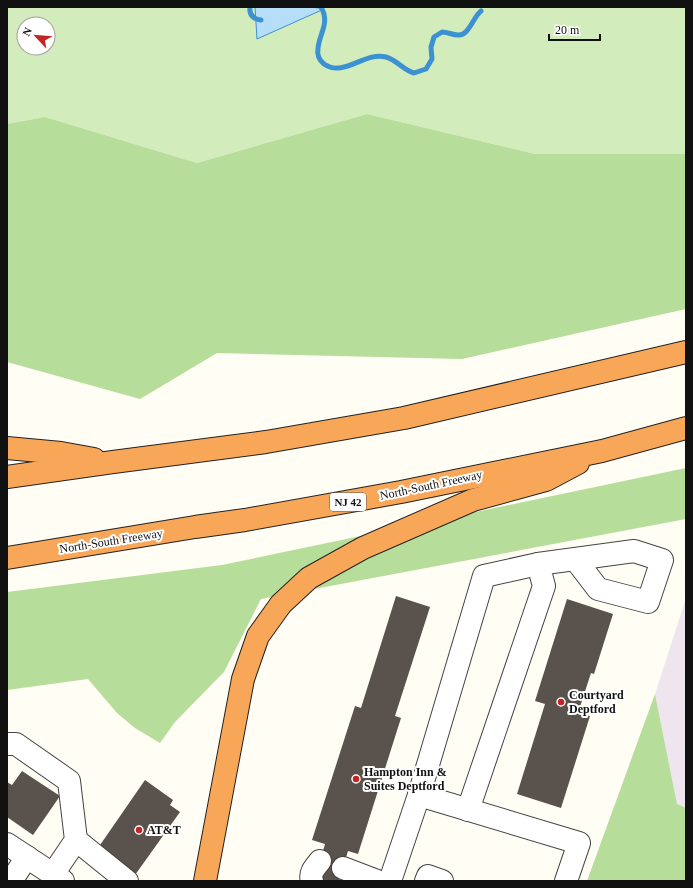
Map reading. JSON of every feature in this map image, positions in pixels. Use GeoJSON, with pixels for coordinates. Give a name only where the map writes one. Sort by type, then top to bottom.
{"type":"FeatureCollection","features":[{"type":"Feature","properties":{"kind":"highway"},"geometry":{"type":"LineString","coordinates":[[7,477],[266,442],[404,418],[686,352]]}},
{"type":"Feature","properties":{"kind":"highway","name":"North-South Freeway"},"geometry":{"type":"LineString","coordinates":[[7,558],[245,520],[401,492],[602,451],[686,428]]}},
{"type":"Feature","properties":{"kind":"highway"},"geometry":{"type":"LineString","coordinates":[[7,448],[61,453],[113,462]]}},
{"type":"Feature","properties":{"kind":"highway"},"geometry":{"type":"LineString","coordinates":[[204,881],[243,679],[258,636],[280,604],[309,578],[363,548],[473,500],[546,480],[602,451]]}},
{"type":"Feature","properties":{"kind":"lane"},"geometry":{"type":"LineString","coordinates":[[390,881],[419,794],[484,576],[538,564],[575,559]]}},
{"type":"Feature","properties":{"kind":"lane"},"geometry":{"type":"LineString","coordinates":[[468,810],[544,586],[538,564]]}},
{"type":"Feature","properties":{"kind":"lane"},"geometry":{"type":"LineString","coordinates":[[7,744],[16,744],[69,782],[76,840],[58,878],[7,844]]}},
{"type":"Feature","properties":{"kind":"lane"},"geometry":{"type":"LineString","coordinates":[[419,794],[579,843],[566,881]]}},
{"type":"Feature","properties":{"kind":"lane"},"geometry":{"type":"LineString","coordinates":[[76,840],[127,881]]}},
{"type":"Feature","properties":{"kind":"lane"},"geometry":{"type":"LineString","coordinates":[[11,881],[27,857]]}},
{"type":"Feature","properties":{"kind":"lane"},"geometry":{"type":"LineString","coordinates":[[312,881],[312,871],[320,861]]}},
{"type":"Feature","properties":{"kind":"lane"},"geometry":{"type":"LineString","coordinates":[[343,868],[377,881]]}},
{"type":"Feature","properties":{"kind":"lane"},"geometry":{"type":"LineString","coordinates":[[426,881],[428,876],[442,881]]}},
{"type":"Feature","properties":{"kind":"shaded area"},"geometry":{"type":"Polygon","coordinates":[[[686,598],[686,808],[677,805],[655,694],[686,598]]]}},
{"type":"Feature","properties":{"kind":"green space"},"geometry":{"type":"Polygon","coordinates":[[[7,7],[255,7],[257,38],[323,9],[312,7],[686,7],[686,154],[535,154],[367,114],[197,163],[45,117],[7,124],[7,7]]]}},
{"type":"Feature","properties":{"kind":"green space"},"geometry":{"type":"Polygon","coordinates":[[[367,114],[535,154],[686,154],[686,309],[462,359],[217,353],[140,399],[7,362],[7,124],[45,117],[197,163],[367,114]]]}},
{"type":"Feature","properties":{"kind":"green space"},"geometry":{"type":"Polygon","coordinates":[[[686,468],[686,519],[261,599],[224,672],[175,722],[160,743],[135,728],[117,713],[88,679],[7,690],[7,592],[222,565],[686,468]]]}},
{"type":"Feature","properties":{"kind":"green space"},"geometry":{"type":"Polygon","coordinates":[[[655,694],[677,804],[686,808],[686,881],[587,881],[655,694]]]}},
{"type":"Feature","properties":{"kind":"water"},"geometry":{"type":"Polygon","coordinates":[[[255,7],[312,7],[324,9],[257,39],[255,7]]]}},
{"type":"Feature","properties":{"kind":"building","name":"Hampton Inn & Suites Deptford"},"geometry":{"type":"Polygon","coordinates":[[[396,596],[430,607],[395,716],[401,718],[358,854],[348,851],[339,881],[321,881],[320,861],[325,844],[312,840],[355,706],[361,708],[396,596]]]}},
{"type":"Feature","properties":{"kind":"building","name":"Courtyard Deptford"},"geometry":{"type":"Polygon","coordinates":[[[567,599],[613,614],[594,674],[591,673],[578,713],[590,716],[561,808],[517,794],[545,704],[535,701],[567,599]]]}},
{"type":"Feature","properties":{"kind":"building"},"geometry":{"type":"Polygon","coordinates":[[[22,771],[60,796],[33,835],[7,817],[7,782],[12,785],[22,771]]]}},
{"type":"Feature","properties":{"kind":"building","name":"AT&T"},"geometry":{"type":"Polygon","coordinates":[[[145,780],[173,800],[170,805],[180,812],[135,875],[98,848],[145,780]]]}},
{"type":"Feature","properties":{"kind":"waterway"},"geometry":{"type":"LineString","coordinates":[[250,7],[252,16],[261,20]]}},
{"type":"Feature","properties":{"kind":"waterway"},"geometry":{"type":"LineString","coordinates":[[321,7],[324,13],[325,23],[319,42],[318,52],[320,59],[324,64],[339,68],[378,56],[390,58],[414,73],[426,69],[432,59],[431,47],[434,37],[442,32],[462,35],[481,11]]}},
{"type":"Feature","properties":{"kind":"place","name":"Courtyard Deptford"},"geometry":{"type":"Point","coordinates":[561,702]}},
{"type":"Feature","properties":{"kind":"place","name":"Hampton Inn & Suites Deptford"},"geometry":{"type":"Point","coordinates":[356,779]}},
{"type":"Feature","properties":{"kind":"place","name":"AT&T"},"geometry":{"type":"Point","coordinates":[139,830]}}]}
